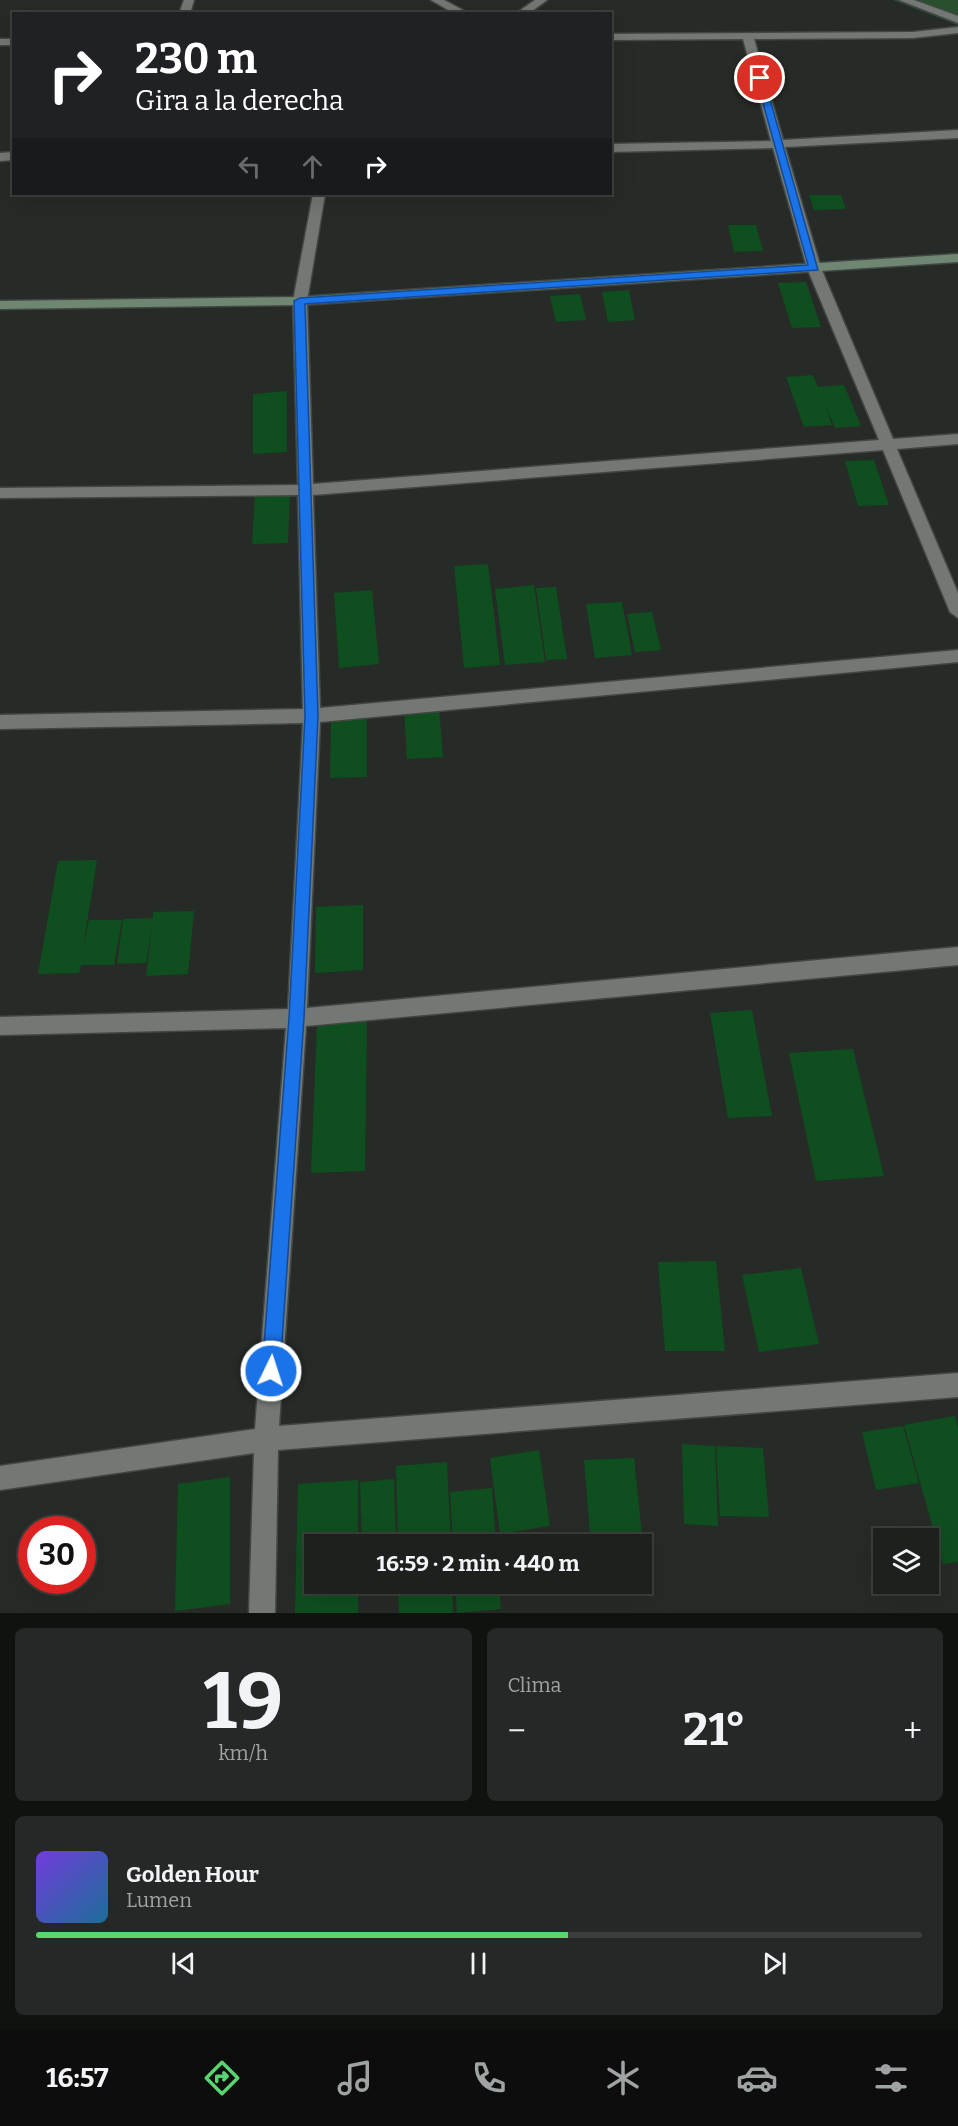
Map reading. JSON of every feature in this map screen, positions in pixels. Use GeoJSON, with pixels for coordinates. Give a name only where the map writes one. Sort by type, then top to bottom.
{"type":"FeatureCollection","features":[{"type":"Feature","properties":{"kind":"street"},"geometry":{"type":"LineString","coordinates":[[436,0],[461,12]]}},
{"type":"Feature","properties":{"kind":"street"},"geometry":{"type":"LineString","coordinates":[[523,12],[542,0]]}},
{"type":"Feature","properties":{"kind":"street"},"geometry":{"type":"LineString","coordinates":[[904,0],[958,20]]}},
{"type":"Feature","properties":{"kind":"street"},"geometry":{"type":"LineString","coordinates":[[612,37],[913,35],[958,30]]}},
{"type":"Feature","properties":{"kind":"street"},"geometry":{"type":"LineString","coordinates":[[747,35],[814,268],[958,612]]}},
{"type":"Feature","properties":{"kind":"street"},"geometry":{"type":"LineString","coordinates":[[612,148],[780,144],[958,134]]}},
{"type":"Feature","properties":{"kind":"street"},"geometry":{"type":"LineString","coordinates":[[262,1613],[266,1439],[297,1018],[312,716],[300,301],[320,195]]}},
{"type":"Feature","properties":{"kind":"street"},"geometry":{"type":"LineString","coordinates":[[0,305],[300,301],[958,258]]}},
{"type":"Feature","properties":{"kind":"street"},"geometry":{"type":"LineString","coordinates":[[0,493],[307,489],[958,439]]}},
{"type":"Feature","properties":{"kind":"street"},"geometry":{"type":"LineString","coordinates":[[0,722],[312,716],[958,656]]}},
{"type":"Feature","properties":{"kind":"street"},"geometry":{"type":"LineString","coordinates":[[0,1026],[297,1018],[958,956]]}},
{"type":"Feature","properties":{"kind":"street"},"geometry":{"type":"LineString","coordinates":[[0,1478],[266,1439],[958,1385]]}},
{"type":"Feature","properties":{"kind":"green space"},"geometry":{"type":"Polygon","coordinates":[[[893,0],[958,0],[958,25],[893,0]]]}},
{"type":"Feature","properties":{"kind":"building"},"geometry":{"type":"Polygon","coordinates":[[[809,195],[841,195],[846,209],[814,210],[809,195]]]}},
{"type":"Feature","properties":{"kind":"building"},"geometry":{"type":"Polygon","coordinates":[[[728,225],[756,225],[763,251],[734,252],[728,225]]]}},
{"type":"Feature","properties":{"kind":"building"},"geometry":{"type":"Polygon","coordinates":[[[806,282],[821,327],[792,328],[778,283],[806,282]]]}},
{"type":"Feature","properties":{"kind":"building"},"geometry":{"type":"Polygon","coordinates":[[[629,290],[635,320],[608,322],[602,292],[629,290]]]}},
{"type":"Feature","properties":{"kind":"building"},"geometry":{"type":"Polygon","coordinates":[[[580,294],[586,320],[556,322],[550,296],[580,294]]]}},
{"type":"Feature","properties":{"kind":"building"},"geometry":{"type":"Polygon","coordinates":[[[813,375],[818,387],[844,385],[861,426],[835,428],[825,405],[832,425],[804,427],[786,377],[813,375]]]}},
{"type":"Feature","properties":{"kind":"building"},"geometry":{"type":"Polygon","coordinates":[[[287,391],[287,452],[253,454],[253,394],[287,391]]]}},
{"type":"Feature","properties":{"kind":"building"},"geometry":{"type":"Polygon","coordinates":[[[874,460],[889,505],[858,506],[845,461],[874,460]]]}},
{"type":"Feature","properties":{"kind":"building"},"geometry":{"type":"Polygon","coordinates":[[[290,491],[288,543],[252,544],[255,493],[290,491]]]}},
{"type":"Feature","properties":{"kind":"building"},"geometry":{"type":"Polygon","coordinates":[[[488,564],[500,665],[464,668],[454,566],[488,564]]]}},
{"type":"Feature","properties":{"kind":"building"},"geometry":{"type":"Polygon","coordinates":[[[534,585],[545,662],[505,665],[495,589],[534,585]]]}},
{"type":"Feature","properties":{"kind":"building"},"geometry":{"type":"Polygon","coordinates":[[[556,587],[567,659],[546,660],[536,588],[556,587]]]}},
{"type":"Feature","properties":{"kind":"building"},"geometry":{"type":"Polygon","coordinates":[[[372,590],[379,664],[339,668],[334,593],[372,590]]]}},
{"type":"Feature","properties":{"kind":"building"},"geometry":{"type":"Polygon","coordinates":[[[622,602],[632,655],[595,658],[586,604],[622,602]]]}},
{"type":"Feature","properties":{"kind":"building"},"geometry":{"type":"Polygon","coordinates":[[[652,612],[661,650],[635,652],[627,614],[652,612]]]}},
{"type":"Feature","properties":{"kind":"building"},"geometry":{"type":"Polygon","coordinates":[[[439,707],[443,757],[407,759],[404,709],[439,707]]]}},
{"type":"Feature","properties":{"kind":"building"},"geometry":{"type":"Polygon","coordinates":[[[367,715],[367,777],[330,778],[331,717],[367,715]]]}},
{"type":"Feature","properties":{"kind":"building"},"geometry":{"type":"Polygon","coordinates":[[[97,860],[83,948],[89,920],[122,920],[114,965],[81,965],[79,973],[38,974],[58,861],[97,860]]]}},
{"type":"Feature","properties":{"kind":"building"},"geometry":{"type":"Polygon","coordinates":[[[363,905],[363,970],[315,973],[316,907],[363,905]]]}},
{"type":"Feature","properties":{"kind":"building"},"geometry":{"type":"Polygon","coordinates":[[[194,911],[188,974],[146,976],[152,927],[146,963],[117,964],[123,919],[153,918],[153,912],[194,911]]]}},
{"type":"Feature","properties":{"kind":"building"},"geometry":{"type":"Polygon","coordinates":[[[752,1010],[772,1116],[728,1118],[710,1013],[752,1010]]]}},
{"type":"Feature","properties":{"kind":"building"},"geometry":{"type":"Polygon","coordinates":[[[367,1021],[365,1171],[311,1173],[317,1022],[367,1021]]]}},
{"type":"Feature","properties":{"kind":"building"},"geometry":{"type":"Polygon","coordinates":[[[853,1049],[884,1176],[816,1181],[789,1053],[853,1049]]]}},
{"type":"Feature","properties":{"kind":"building"},"geometry":{"type":"Polygon","coordinates":[[[716,1261],[725,1351],[665,1351],[658,1262],[716,1261]]]}},
{"type":"Feature","properties":{"kind":"building"},"geometry":{"type":"Polygon","coordinates":[[[801,1268],[819,1344],[759,1352],[742,1275],[801,1268]]]}},
{"type":"Feature","properties":{"kind":"building"},"geometry":{"type":"Polygon","coordinates":[[[955,1416],[958,1428],[958,1562],[943,1564],[939,1550],[939,1528],[933,1528],[904,1425],[955,1416]]]}},
{"type":"Feature","properties":{"kind":"building"},"geometry":{"type":"Polygon","coordinates":[[[903,1426],[919,1483],[876,1490],[862,1432],[903,1426]]]}},
{"type":"Feature","properties":{"kind":"building"},"geometry":{"type":"Polygon","coordinates":[[[682,1444],[715,1446],[718,1526],[684,1524],[682,1444]]]}},
{"type":"Feature","properties":{"kind":"building"},"geometry":{"type":"Polygon","coordinates":[[[716,1446],[763,1448],[769,1517],[720,1516],[716,1446]]]}},
{"type":"Feature","properties":{"kind":"building"},"geometry":{"type":"Polygon","coordinates":[[[539,1450],[550,1526],[500,1534],[490,1458],[539,1450]]]}},
{"type":"Feature","properties":{"kind":"building"},"geometry":{"type":"Polygon","coordinates":[[[634,1458],[642,1534],[590,1534],[584,1460],[634,1458]]]}},
{"type":"Feature","properties":{"kind":"building"},"geometry":{"type":"Polygon","coordinates":[[[447,1462],[450,1534],[398,1534],[396,1466],[447,1462]]]}},
{"type":"Feature","properties":{"kind":"building"},"geometry":{"type":"Polygon","coordinates":[[[230,1477],[230,1604],[175,1611],[178,1484],[230,1477]]]}},
{"type":"Feature","properties":{"kind":"building"},"geometry":{"type":"Polygon","coordinates":[[[394,1479],[396,1534],[362,1534],[360,1482],[394,1479]]]}},
{"type":"Feature","properties":{"kind":"building"},"geometry":{"type":"Polygon","coordinates":[[[358,1480],[358,1534],[304,1534],[304,1594],[358,1594],[358,1613],[295,1613],[298,1484],[358,1480]]]}},
{"type":"Feature","properties":{"kind":"building"},"geometry":{"type":"Polygon","coordinates":[[[492,1488],[495,1534],[452,1534],[450,1492],[492,1488]]]}},
{"type":"Feature","properties":{"kind":"building"},"geometry":{"type":"Polygon","coordinates":[[[398,1594],[452,1594],[453,1613],[399,1613],[398,1594]]]}},
{"type":"Feature","properties":{"kind":"building"},"geometry":{"type":"Polygon","coordinates":[[[456,1594],[500,1594],[501,1609],[457,1613],[456,1594]]]}},
{"type":"Feature","properties":{"kind":"route"},"geometry":{"type":"LineString","coordinates":[[271,1371],[297,1018],[312,716],[300,301],[814,268],[760,78]]}}]}
